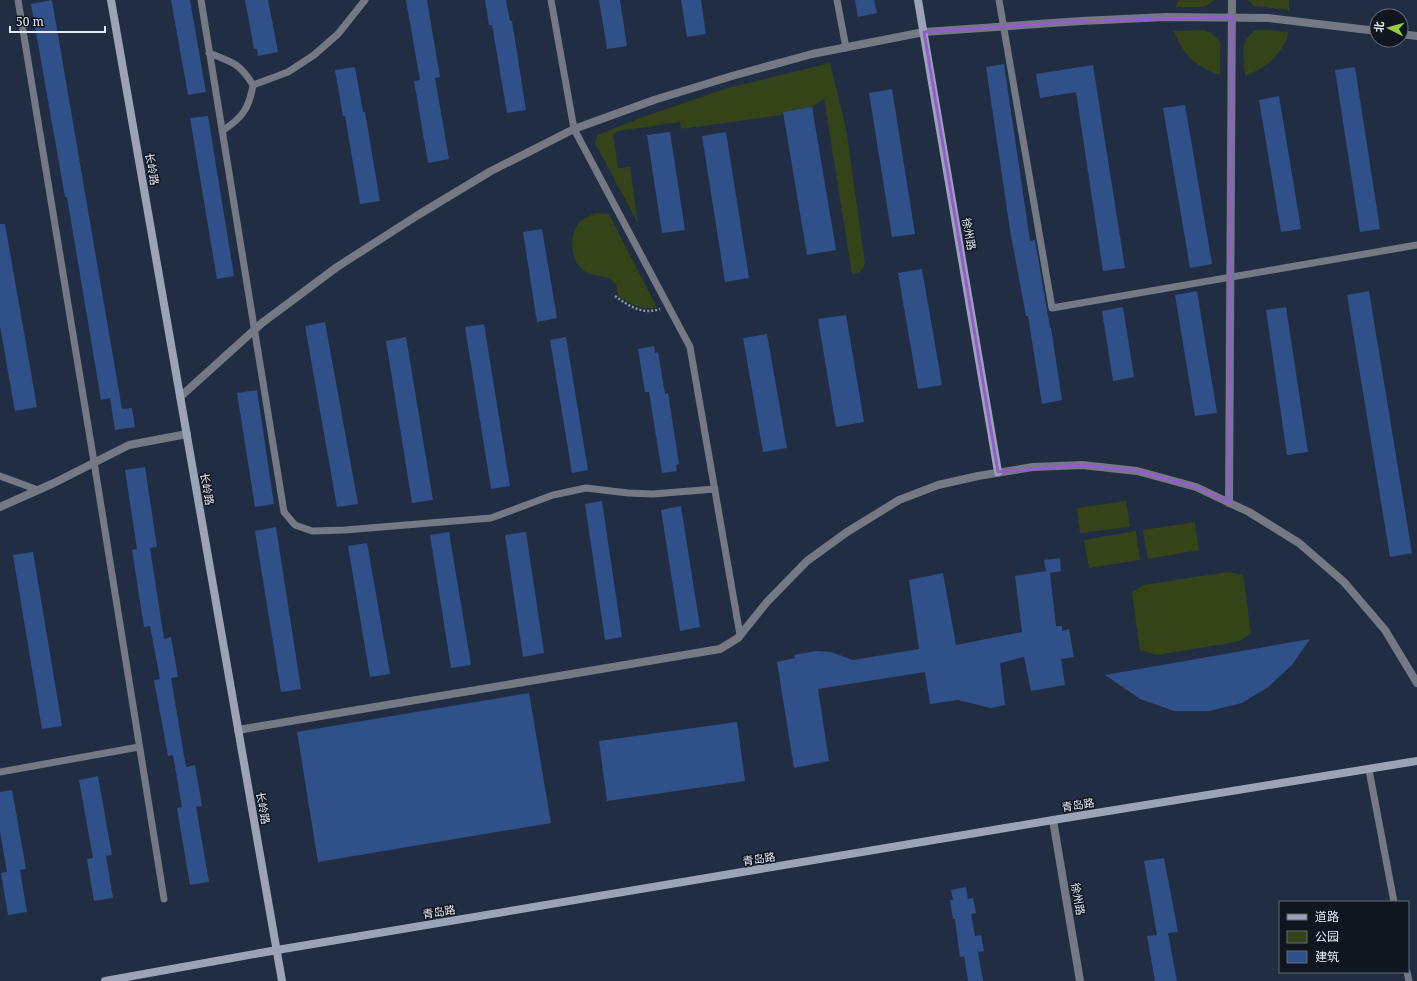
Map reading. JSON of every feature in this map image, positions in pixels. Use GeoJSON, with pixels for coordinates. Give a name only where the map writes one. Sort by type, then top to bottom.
{"type":"FeatureCollection","features":[{"type":"Feature","properties":{"kind":"street","name":"长岭路"},"geometry":{"type":"LineString","coordinates":[[111,0],[282,981]]}},
{"type":"Feature","properties":{"kind":"street","name":"徐州路"},"geometry":{"type":"LineString","coordinates":[[918,0],[998,472]]}},
{"type":"Feature","properties":{"kind":"street"},"geometry":{"type":"LineString","coordinates":[[1229,503],[1232,0]]}},
{"type":"Feature","properties":{"kind":"street"},"geometry":{"type":"LineString","coordinates":[[180,397],[262,323],[337,267],[411,220],[491,171],[574,129],[654,100],[732,76],[812,54],[924,32],[1081,21],[1166,17],[1268,18],[1369,30]]}},
{"type":"Feature","properties":{"kind":"street"},"geometry":{"type":"LineString","coordinates":[[0,507],[129,445],[187,434]]}},
{"type":"Feature","properties":{"kind":"street"},"geometry":{"type":"LineString","coordinates":[[238,730],[720,649],[740,635],[767,602],[807,561],[847,532],[899,500],[938,486],[998,472],[1033,467],[1082,465],[1137,471],[1196,487],[1249,512],[1299,544],[1344,582],[1385,630],[1417,683]]}},
{"type":"Feature","properties":{"kind":"street","name":"青岛路"},"geometry":{"type":"LineString","coordinates":[[105,981],[277,950],[1053,820],[1369,770],[1417,761]]}},
{"type":"Feature","properties":{"kind":"street","name":"徐州路"},"geometry":{"type":"LineString","coordinates":[[1053,820],[1080,981]]}},
{"type":"Feature","properties":{"kind":"lane"},"geometry":{"type":"LineString","coordinates":[[18,0],[164,899]]}},
{"type":"Feature","properties":{"kind":"lane"},"geometry":{"type":"LineString","coordinates":[[201,0],[284,512],[295,525],[312,531],[345,530],[491,518],[553,495],[586,488],[653,494],[715,489]]}},
{"type":"Feature","properties":{"kind":"lane"},"geometry":{"type":"LineString","coordinates":[[253,85],[288,72],[314,54],[338,34],[365,0]]}},
{"type":"Feature","properties":{"kind":"lane"},"geometry":{"type":"LineString","coordinates":[[551,0],[574,129],[690,347],[740,635]]}},
{"type":"Feature","properties":{"kind":"lane"},"geometry":{"type":"LineString","coordinates":[[837,0],[846,48]]}},
{"type":"Feature","properties":{"kind":"lane"},"geometry":{"type":"LineString","coordinates":[[999,0],[1052,308],[1417,245]]}},
{"type":"Feature","properties":{"kind":"lane"},"geometry":{"type":"LineString","coordinates":[[209,53],[232,61],[246,73],[253,85],[251,99],[246,109],[236,122],[222,131]]}},
{"type":"Feature","properties":{"kind":"lane"},"geometry":{"type":"LineString","coordinates":[[0,476],[38,490]]}},
{"type":"Feature","properties":{"kind":"lane"},"geometry":{"type":"LineString","coordinates":[[0,772],[139,747]]}},
{"type":"Feature","properties":{"kind":"lane"},"geometry":{"type":"LineString","coordinates":[[1369,770],[1394,901]]}},
{"type":"Feature","properties":{"kind":"path"},"geometry":{"type":"LineString","coordinates":[[615,296],[631,308],[644,311],[658,310],[668,305]]}},
{"type":"Feature","properties":{"kind":"highlighted area"},"geometry":{"type":"Polygon","coordinates":[[[1232,17],[1229,503],[1196,487],[1137,471],[1082,465],[998,472],[924,32],[1081,21],[1232,17]]]}},
{"type":"Feature","properties":{"kind":"green space"},"geometry":{"type":"Polygon","coordinates":[[[1179,0],[1215,0],[1204,7],[1176,7],[1179,0]]]}},
{"type":"Feature","properties":{"kind":"green space"},"geometry":{"type":"Polygon","coordinates":[[[1248,0],[1289,0],[1289,10],[1254,6],[1248,0]]]}},
{"type":"Feature","properties":{"kind":"green space"},"geometry":{"type":"Polygon","coordinates":[[[1203,30],[1211,33],[1220,42],[1220,75],[1211,72],[1191,59],[1186,54],[1174,31],[1203,30]]]}},
{"type":"Feature","properties":{"kind":"green space"},"geometry":{"type":"Polygon","coordinates":[[[1256,30],[1288,32],[1288,34],[1280,50],[1268,64],[1245,76],[1243,56],[1244,45],[1250,35],[1256,30]]]}},
{"type":"Feature","properties":{"kind":"green space"},"geometry":{"type":"Polygon","coordinates":[[[830,63],[846,128],[865,264],[860,272],[852,274],[824,98],[812,107],[783,112],[782,115],[681,129],[680,122],[617,131],[613,136],[618,168],[630,167],[638,223],[595,143],[597,135],[643,117],[728,88],[830,63]]]}},
{"type":"Feature","properties":{"kind":"green space"},"geometry":{"type":"Polygon","coordinates":[[[595,213],[609,214],[657,308],[645,308],[631,304],[617,295],[617,286],[612,280],[589,273],[579,266],[574,256],[572,244],[574,233],[581,221],[595,213]]]}},
{"type":"Feature","properties":{"kind":"green space"},"geometry":{"type":"Polygon","coordinates":[[[1126,501],[1130,527],[1080,533],[1077,508],[1126,501]]]}},
{"type":"Feature","properties":{"kind":"green space"},"geometry":{"type":"Polygon","coordinates":[[[1195,522],[1199,550],[1148,559],[1143,530],[1195,522]]]}},
{"type":"Feature","properties":{"kind":"green space"},"geometry":{"type":"Polygon","coordinates":[[[1136,531],[1140,560],[1089,568],[1084,540],[1136,531]]]}},
{"type":"Feature","properties":{"kind":"green space"},"geometry":{"type":"Polygon","coordinates":[[[1229,572],[1243,575],[1251,633],[1240,641],[1157,655],[1140,650],[1132,593],[1143,585],[1229,572]]]}},
{"type":"Feature","properties":{"kind":"building"},"geometry":{"type":"Polygon","coordinates":[[[52,0],[122,409],[132,408],[135,427],[115,430],[110,398],[101,400],[67,197],[65,197],[31,4],[52,0]]]}},
{"type":"Feature","properties":{"kind":"building"},"geometry":{"type":"Polygon","coordinates":[[[171,0],[190,0],[206,92],[188,95],[171,0]]]}},
{"type":"Feature","properties":{"kind":"building"},"geometry":{"type":"Polygon","coordinates":[[[245,0],[268,0],[278,52],[258,56],[257,49],[254,49],[245,0]]]}},
{"type":"Feature","properties":{"kind":"building"},"geometry":{"type":"Polygon","coordinates":[[[406,0],[427,0],[440,77],[435,78],[449,159],[428,163],[414,81],[420,80],[406,0]]]}},
{"type":"Feature","properties":{"kind":"building"},"geometry":{"type":"Polygon","coordinates":[[[485,0],[506,0],[510,21],[512,21],[526,110],[507,113],[492,25],[489,25],[485,0]]]}},
{"type":"Feature","properties":{"kind":"building"},"geometry":{"type":"Polygon","coordinates":[[[599,0],[620,0],[627,46],[607,49],[599,0]]]}},
{"type":"Feature","properties":{"kind":"building"},"geometry":{"type":"Polygon","coordinates":[[[681,0],[701,0],[706,34],[687,37],[681,0]]]}},
{"type":"Feature","properties":{"kind":"building"},"geometry":{"type":"Polygon","coordinates":[[[855,0],[874,0],[877,13],[858,17],[855,0]]]}},
{"type":"Feature","properties":{"kind":"building"},"geometry":{"type":"Polygon","coordinates":[[[1004,64],[1030,241],[1035,240],[1062,400],[1042,404],[1028,316],[1026,316],[1010,230],[986,67],[1004,64]]]}},
{"type":"Feature","properties":{"kind":"building"},"geometry":{"type":"Polygon","coordinates":[[[1093,65],[1125,268],[1103,271],[1076,92],[1040,98],[1036,74],[1093,65]]]}},
{"type":"Feature","properties":{"kind":"building"},"geometry":{"type":"Polygon","coordinates":[[[355,67],[363,112],[365,112],[380,201],[360,204],[345,116],[343,116],[335,70],[355,67]]]}},
{"type":"Feature","properties":{"kind":"building"},"geometry":{"type":"Polygon","coordinates":[[[1355,67],[1380,229],[1360,232],[1335,70],[1355,67]]]}},
{"type":"Feature","properties":{"kind":"building"},"geometry":{"type":"Polygon","coordinates":[[[892,89],[915,234],[892,237],[869,93],[892,89]]]}},
{"type":"Feature","properties":{"kind":"building"},"geometry":{"type":"Polygon","coordinates":[[[1279,96],[1301,229],[1281,232],[1259,100],[1279,96]]]}},
{"type":"Feature","properties":{"kind":"building"},"geometry":{"type":"Polygon","coordinates":[[[1185,105],[1212,264],[1190,268],[1163,108],[1185,105]]]}},
{"type":"Feature","properties":{"kind":"building"},"geometry":{"type":"Polygon","coordinates":[[[812,107],[836,250],[807,255],[783,112],[812,107]]]}},
{"type":"Feature","properties":{"kind":"building"},"geometry":{"type":"Polygon","coordinates":[[[208,116],[234,276],[217,279],[190,118],[208,116]]]}},
{"type":"Feature","properties":{"kind":"building"},"geometry":{"type":"Polygon","coordinates":[[[670,132],[685,230],[662,233],[647,135],[670,132]]]}},
{"type":"Feature","properties":{"kind":"building"},"geometry":{"type":"Polygon","coordinates":[[[726,132],[749,278],[725,282],[702,136],[726,132]]]}},
{"type":"Feature","properties":{"kind":"building"},"geometry":{"type":"Polygon","coordinates":[[[0,224],[5,224],[37,407],[15,411],[0,326],[0,224]]]}},
{"type":"Feature","properties":{"kind":"building"},"geometry":{"type":"Polygon","coordinates":[[[542,229],[557,318],[537,322],[523,232],[542,229]]]}},
{"type":"Feature","properties":{"kind":"building"},"geometry":{"type":"Polygon","coordinates":[[[922,269],[942,385],[918,389],[898,273],[922,269]]]}},
{"type":"Feature","properties":{"kind":"building"},"geometry":{"type":"Polygon","coordinates":[[[1197,291],[1217,413],[1195,416],[1175,295],[1197,291]]]}},
{"type":"Feature","properties":{"kind":"building"},"geometry":{"type":"Polygon","coordinates":[[[1369,291],[1412,553],[1390,557],[1347,295],[1369,291]]]}},
{"type":"Feature","properties":{"kind":"building"},"geometry":{"type":"Polygon","coordinates":[[[1123,307],[1134,377],[1113,381],[1102,311],[1123,307]]]}},
{"type":"Feature","properties":{"kind":"building"},"geometry":{"type":"Polygon","coordinates":[[[1286,307],[1308,452],[1287,455],[1266,310],[1286,307]]]}},
{"type":"Feature","properties":{"kind":"building"},"geometry":{"type":"Polygon","coordinates":[[[846,315],[864,422],[836,427],[818,319],[846,315]]]}},
{"type":"Feature","properties":{"kind":"building"},"geometry":{"type":"Polygon","coordinates":[[[325,322],[358,504],[337,507],[305,326],[325,322]]]}},
{"type":"Feature","properties":{"kind":"building"},"geometry":{"type":"Polygon","coordinates":[[[484,324],[510,486],[491,489],[465,327],[484,324]]]}},
{"type":"Feature","properties":{"kind":"building"},"geometry":{"type":"Polygon","coordinates":[[[767,334],[787,448],[763,452],[743,338],[767,334]]]}},
{"type":"Feature","properties":{"kind":"building"},"geometry":{"type":"Polygon","coordinates":[[[406,337],[433,500],[412,503],[386,341],[406,337]]]}},
{"type":"Feature","properties":{"kind":"building"},"geometry":{"type":"Polygon","coordinates":[[[566,337],[588,470],[572,473],[550,340],[566,337]]]}},
{"type":"Feature","properties":{"kind":"building"},"geometry":{"type":"Polygon","coordinates":[[[654,346],[655,353],[658,352],[665,394],[668,393],[679,464],[676,465],[677,471],[662,473],[649,392],[645,392],[638,349],[654,346]]]}},
{"type":"Feature","properties":{"kind":"building"},"geometry":{"type":"Polygon","coordinates":[[[257,390],[274,504],[255,507],[237,393],[257,390]]]}},
{"type":"Feature","properties":{"kind":"building"},"geometry":{"type":"Polygon","coordinates":[[[145,467],[157,547],[150,548],[164,639],[171,637],[178,677],[171,678],[186,767],[195,765],[202,806],[196,807],[209,882],[190,885],[177,808],[182,807],[173,755],[168,756],[154,680],[160,679],[150,626],[144,627],[132,550],[137,549],[125,470],[145,467]]]}},
{"type":"Feature","properties":{"kind":"building"},"geometry":{"type":"Polygon","coordinates":[[[602,501],[622,637],[605,640],[585,504],[602,501]]]}},
{"type":"Feature","properties":{"kind":"building"},"geometry":{"type":"Polygon","coordinates":[[[681,506],[700,627],[680,631],[661,510],[681,506]]]}},
{"type":"Feature","properties":{"kind":"building"},"geometry":{"type":"Polygon","coordinates":[[[276,527],[301,689],[281,692],[255,531],[276,527]]]}},
{"type":"Feature","properties":{"kind":"building"},"geometry":{"type":"Polygon","coordinates":[[[449,532],[471,665],[451,668],[430,535],[449,532]]]}},
{"type":"Feature","properties":{"kind":"building"},"geometry":{"type":"Polygon","coordinates":[[[526,532],[544,653],[523,657],[505,535],[526,532]]]}},
{"type":"Feature","properties":{"kind":"building"},"geometry":{"type":"Polygon","coordinates":[[[367,543],[390,674],[370,677],[348,546],[367,543]]]}},
{"type":"Feature","properties":{"kind":"building"},"geometry":{"type":"Polygon","coordinates":[[[33,552],[62,726],[42,729],[13,555],[33,552]]]}},
{"type":"Feature","properties":{"kind":"building"},"geometry":{"type":"Polygon","coordinates":[[[1060,558],[1061,571],[1050,573],[1056,626],[1062,626],[1062,631],[1069,629],[1074,657],[1061,659],[1065,685],[1031,691],[1024,657],[1000,663],[1005,705],[991,708],[958,700],[930,704],[925,672],[818,689],[829,761],[794,768],[777,662],[795,658],[794,655],[816,651],[831,652],[853,660],[919,649],[909,580],[943,573],[956,645],[1022,632],[1015,576],[1046,571],[1044,560],[1060,558]]]}},
{"type":"Feature","properties":{"kind":"building"},"geometry":{"type":"Polygon","coordinates":[[[1310,639],[1292,665],[1268,687],[1242,703],[1209,711],[1174,711],[1140,699],[1105,675],[1310,639]]]}},
{"type":"Feature","properties":{"kind":"building"},"geometry":{"type":"Polygon","coordinates":[[[529,693],[551,823],[318,862],[297,732],[529,693]]]}},
{"type":"Feature","properties":{"kind":"building"},"geometry":{"type":"Polygon","coordinates":[[[737,722],[745,781],[607,801],[599,741],[737,722]]]}},
{"type":"Feature","properties":{"kind":"building"},"geometry":{"type":"Polygon","coordinates":[[[98,776],[112,855],[106,856],[113,898],[94,901],[87,859],[93,858],[79,780],[98,776]]]}},
{"type":"Feature","properties":{"kind":"building"},"geometry":{"type":"Polygon","coordinates":[[[12,790],[26,869],[20,870],[27,912],[8,915],[1,873],[7,872],[0,832],[0,792],[12,790]]]}},
{"type":"Feature","properties":{"kind":"building"},"geometry":{"type":"Polygon","coordinates":[[[1164,858],[1178,932],[1168,933],[1177,981],[1155,981],[1147,936],[1157,935],[1144,861],[1164,858]]]}},
{"type":"Feature","properties":{"kind":"building"},"geometry":{"type":"Polygon","coordinates":[[[966,887],[968,899],[973,898],[976,913],[971,914],[975,936],[981,935],[984,951],[978,952],[983,981],[968,981],[964,956],[960,957],[955,919],[953,919],[950,900],[953,900],[951,890],[966,887]]]}}]}
